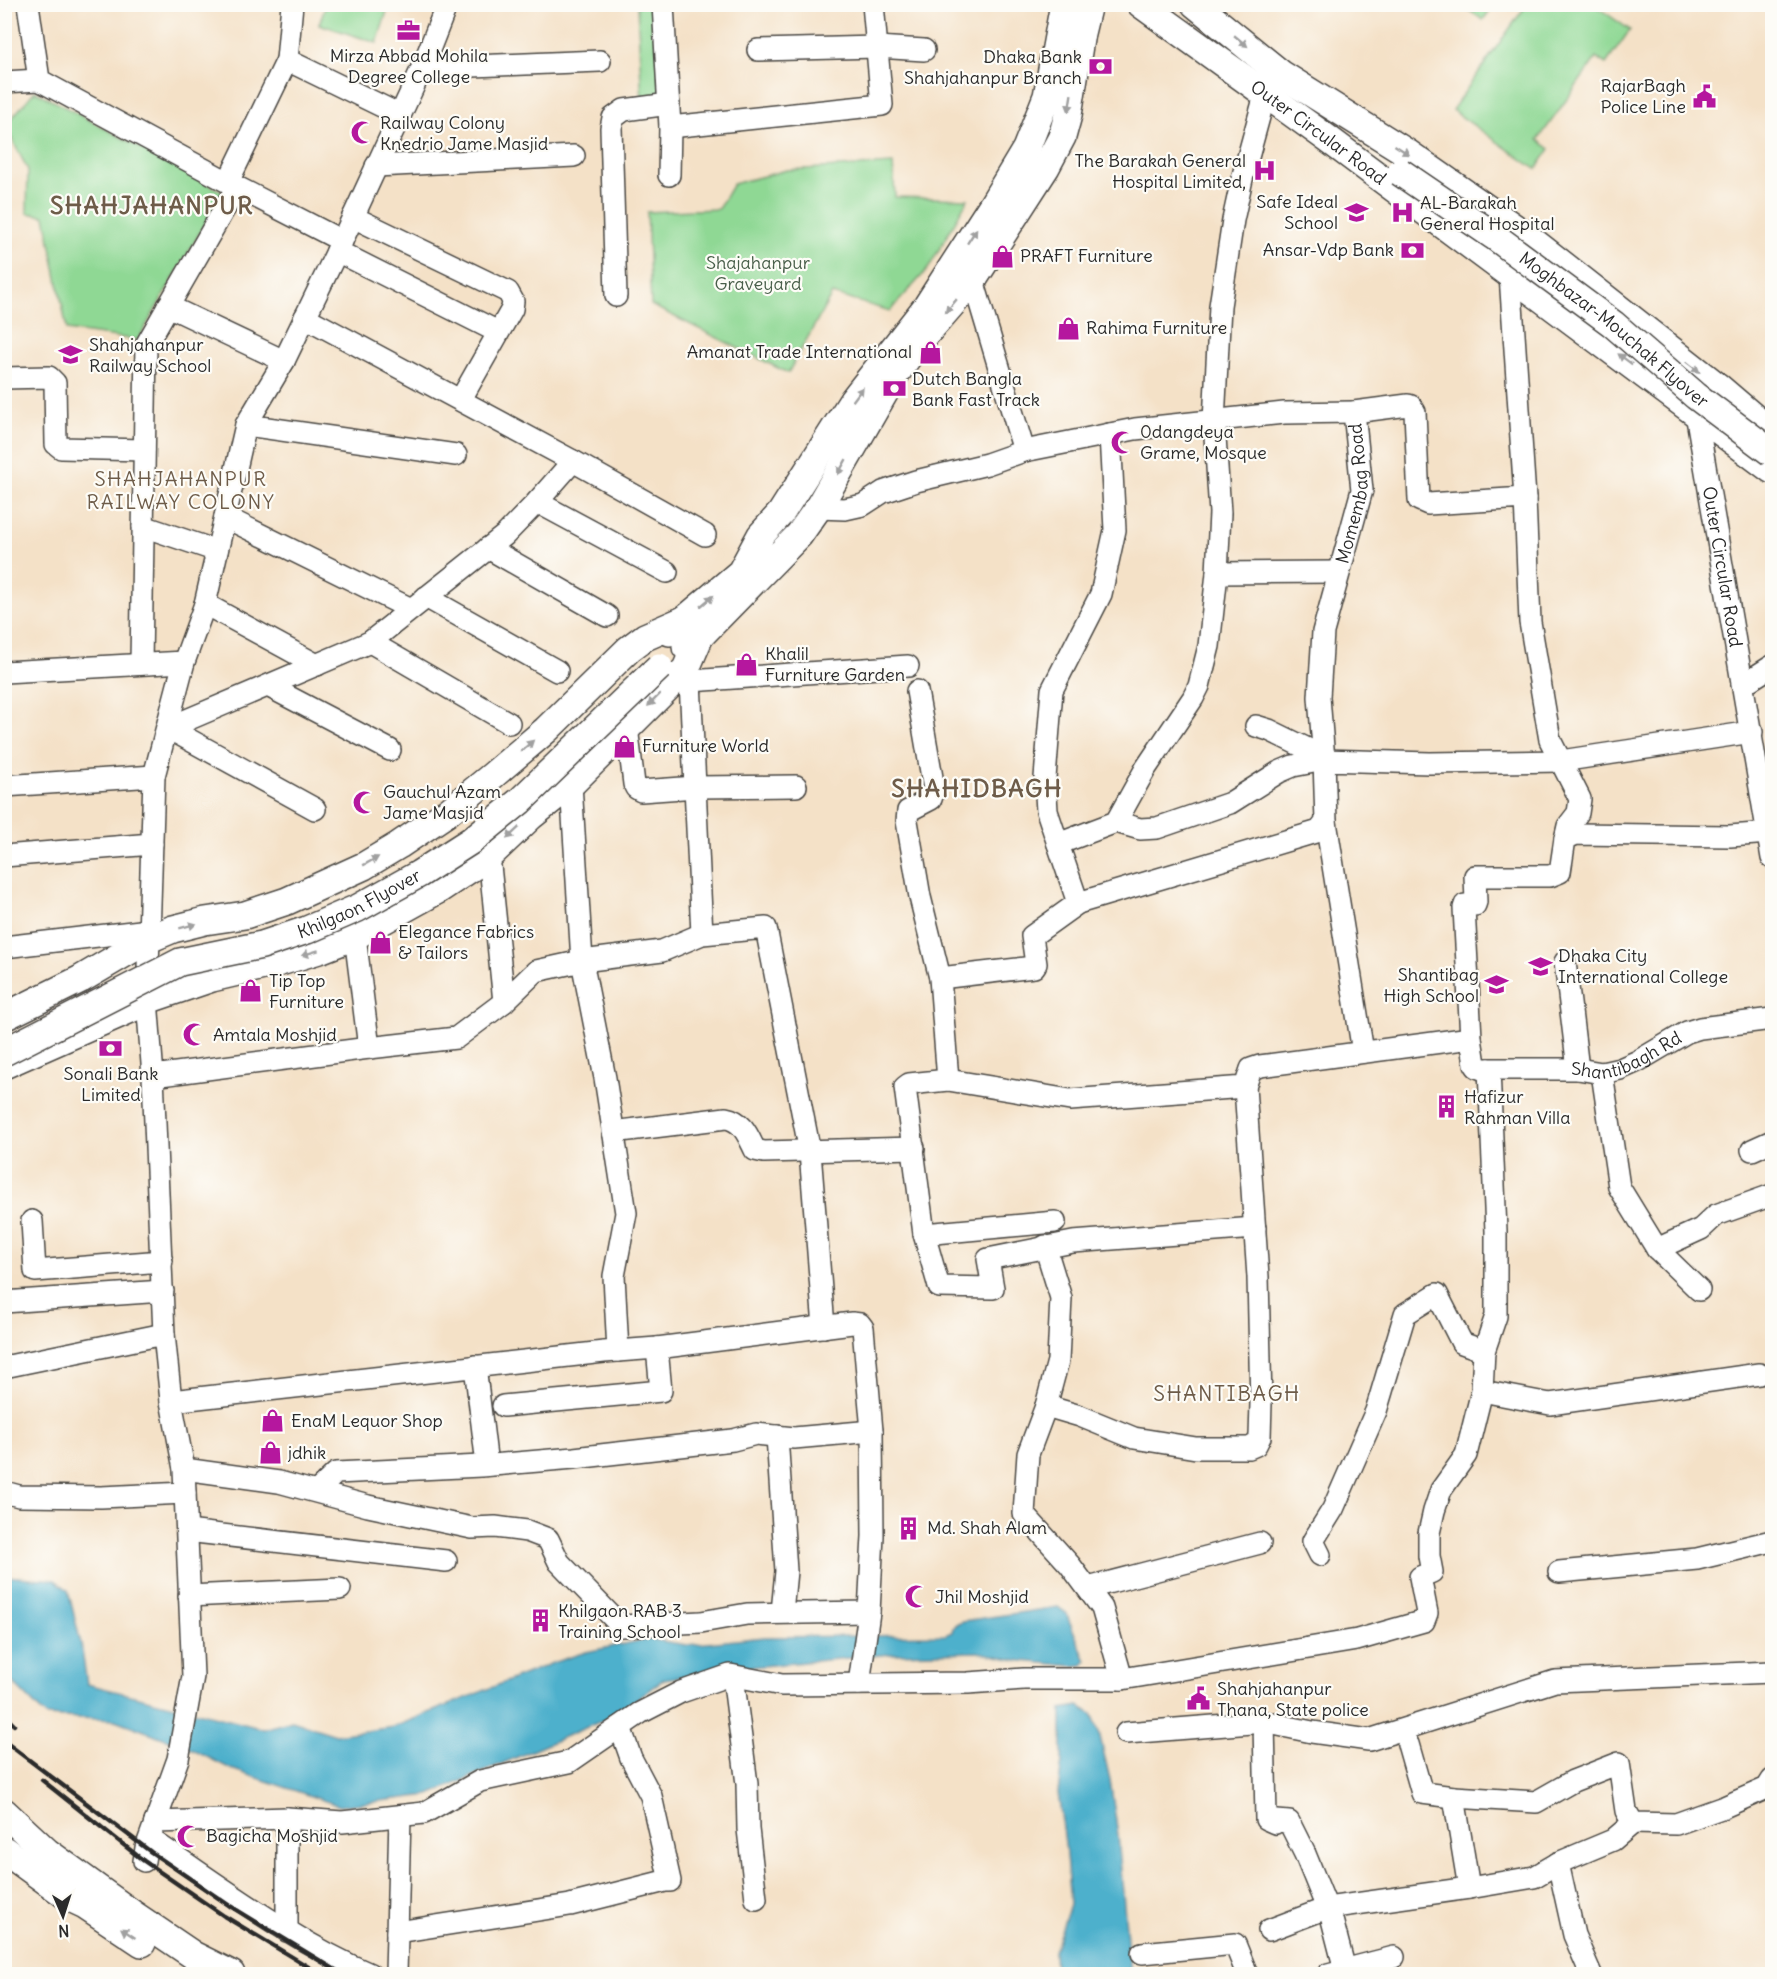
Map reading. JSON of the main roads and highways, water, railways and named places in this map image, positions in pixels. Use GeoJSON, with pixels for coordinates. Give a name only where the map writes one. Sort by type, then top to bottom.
{"type":"FeatureCollection","features":[{"type":"Feature","properties":{"kind":"main road"},"geometry":{"type":"LineString","coordinates":[[4,1065],[147,1000],[212,978],[322,950],[355,936],[438,890],[489,856],[531,816],[572,784],[627,727],[688,675],[692,628],[741,572],[761,535],[781,513],[853,400],[927,306],[1026,149],[1047,96],[1064,4]]}},
{"type":"Feature","properties":{"kind":"main road"},"geometry":{"type":"LineString","coordinates":[[653,660],[799,535],[818,508],[894,376],[918,343],[973,280],[1046,167],[1062,137],[1068,116],[1080,33],[1088,4]]}},
{"type":"Feature","properties":{"kind":"main road","name":"Outer Circular Road"},"geometry":{"type":"LineString","coordinates":[[1141,4],[1328,138],[1773,470]]}},
{"type":"Feature","properties":{"kind":"main road","name":"Outer Circular Road"},"geometry":{"type":"LineString","coordinates":[[1195,4],[1281,74],[1409,154],[1525,235],[1726,393],[1771,432]]}},
{"type":"Feature","properties":{"kind":"main road","name":"Moghbazar-Mouchak Flyover"},"geometry":{"type":"LineString","coordinates":[[1328,138],[1363,149],[1400,172],[1494,236],[1613,324],[1696,396],[1771,432]]}},
{"type":"Feature","properties":{"kind":"main road"},"geometry":{"type":"LineString","coordinates":[[1696,413],[1726,393]]}},
{"type":"Feature","properties":{"kind":"main road"},"geometry":{"type":"LineString","coordinates":[[4,1017],[81,979],[149,934],[205,921],[245,915],[287,901],[364,866],[448,812],[546,730],[645,637],[692,628]]}},
{"type":"Feature","properties":{"kind":"main road","name":"Khilgaon Flyover"},"geometry":{"type":"LineString","coordinates":[[4,1036],[171,951],[204,941],[258,930],[310,912],[376,883],[451,837],[492,806],[653,660]]}},
{"type":"Feature","properties":{"kind":"main road","name":"Khilgaon Flyover"},"geometry":{"type":"LineString","coordinates":[[4,1052],[174,964],[262,945],[306,930],[358,908],[419,874],[472,840],[520,801],[653,660]]}},
{"type":"Feature","properties":{"kind":"main road"},"geometry":{"type":"LineString","coordinates":[[4,1795],[194,1964]]}},
{"type":"Feature","properties":{"kind":"main road"},"geometry":{"type":"LineString","coordinates":[[4,1812],[48,1852],[134,1915],[194,1964]]}},
{"type":"Feature","properties":{"kind":"main road"},"geometry":{"type":"LineString","coordinates":[[4,1833],[75,1893],[85,1905]]}},
{"type":"Feature","properties":{"kind":"main road"},"geometry":{"type":"LineString","coordinates":[[4,1850],[70,1898],[85,1905],[162,1956],[231,1974]]}},
{"type":"Feature","properties":{"kind":"water"},"geometry":{"type":"Polygon","coordinates":[[[4,1576],[55,1580],[68,1590],[81,1644],[87,1684],[264,1729],[292,1721],[336,1735],[394,1727],[555,1662],[586,1652],[648,1639],[687,1645],[765,1637],[945,1635],[952,1632],[955,1625],[963,1621],[1058,1607],[1066,1613],[1086,1661],[1083,1665],[1073,1666],[1021,1661],[978,1652],[892,1654],[740,1668],[664,1679],[613,1716],[429,1795],[340,1806],[231,1769],[185,1746],[115,1720],[46,1716],[5,1675],[4,1576]]]}},
{"type":"Feature","properties":{"kind":"water"},"geometry":{"type":"Polygon","coordinates":[[[1079,1706],[1092,1714],[1099,1732],[1110,1780],[1118,1835],[1130,1974],[1055,1974],[1054,1951],[1070,1905],[1058,1793],[1062,1761],[1062,1709],[1079,1706]]]}},
{"type":"Feature","properties":{"kind":"railway"},"geometry":{"type":"LineString","coordinates":[[4,1715],[14,1725]]}},
{"type":"Feature","properties":{"kind":"railway"},"geometry":{"type":"LineString","coordinates":[[4,1741],[151,1852],[230,1906],[342,1974]]}},
{"type":"Feature","properties":{"kind":"railway"},"geometry":{"type":"LineString","coordinates":[[42,1780],[144,1861],[224,1916],[320,1974]]}},
{"type":"Feature","properties":{"kind":"place","name":"Mirza Abbad Mohila Degree College"},"geometry":{"type":"Point","coordinates":[409,30]}},
{"type":"Feature","properties":{"kind":"place","name":"Dhaka Bank Shahjahanpur Branch"},"geometry":{"type":"Point","coordinates":[1100,67]}},
{"type":"Feature","properties":{"kind":"place","name":"RajarBagh Police Line"},"geometry":{"type":"Point","coordinates":[1704,96]}},
{"type":"Feature","properties":{"kind":"place","name":"Railway Colony Knedrio Jame Masjid"},"geometry":{"type":"Point","coordinates":[362,133]}},
{"type":"Feature","properties":{"kind":"place","name":"The Barakah General Hospital Limited,"},"geometry":{"type":"Point","coordinates":[1264,171]}},
{"type":"Feature","properties":{"kind":"place","name":"Safe Ideal School"},"geometry":{"type":"Point","coordinates":[1356,212]}},
{"type":"Feature","properties":{"kind":"place","name":"AL-Barakah General Hospital"},"geometry":{"type":"Point","coordinates":[1402,213]}},
{"type":"Feature","properties":{"kind":"place","name":"Ansar-Vdp Bank"},"geometry":{"type":"Point","coordinates":[1412,250]}},
{"type":"Feature","properties":{"kind":"place","name":"PRAFT Furniture"},"geometry":{"type":"Point","coordinates":[1002,256]}},
{"type":"Feature","properties":{"kind":"place","name":"Rahima Furniture"},"geometry":{"type":"Point","coordinates":[1068,328]}},
{"type":"Feature","properties":{"kind":"place","name":"Amanat Trade International"},"geometry":{"type":"Point","coordinates":[930,352]}},
{"type":"Feature","properties":{"kind":"place","name":"Shahjahanpur Railway School"},"geometry":{"type":"Point","coordinates":[71,355]}},
{"type":"Feature","properties":{"kind":"place","name":"Dutch Bangla Bank Fast Track"},"geometry":{"type":"Point","coordinates":[894,389]}},
{"type":"Feature","properties":{"kind":"place","name":"0dangdeya Grame, Mosque"},"geometry":{"type":"Point","coordinates":[1122,442]}},
{"type":"Feature","properties":{"kind":"place","name":"Khalil Furniture Garden"},"geometry":{"type":"Point","coordinates":[747,664]}},
{"type":"Feature","properties":{"kind":"place","name":"Furniture World"},"geometry":{"type":"Point","coordinates":[624,746]}},
{"type":"Feature","properties":{"kind":"place","name":"Gauchul Azam Jame Masjid"},"geometry":{"type":"Point","coordinates":[365,802]}},
{"type":"Feature","properties":{"kind":"place","name":"Elegance Fabrics & Tailors"},"geometry":{"type":"Point","coordinates":[380,942]}},
{"type":"Feature","properties":{"kind":"place","name":"Dhaka City International College"},"geometry":{"type":"Point","coordinates":[1540,966]}},
{"type":"Feature","properties":{"kind":"place","name":"Shantibag High School"},"geometry":{"type":"Point","coordinates":[1497,985]}},
{"type":"Feature","properties":{"kind":"place","name":"Tip Top Furniture"},"geometry":{"type":"Point","coordinates":[251,991]}},
{"type":"Feature","properties":{"kind":"place","name":"Amtala Moshjid"},"geometry":{"type":"Point","coordinates":[195,1035]}},
{"type":"Feature","properties":{"kind":"place","name":"Sonali Bank Limited"},"geometry":{"type":"Point","coordinates":[111,1048]}},
{"type":"Feature","properties":{"kind":"place","name":"Hafizur Rahman Villa"},"geometry":{"type":"Point","coordinates":[1446,1107]}},
{"type":"Feature","properties":{"kind":"place","name":"EnaM Lequor Shop"},"geometry":{"type":"Point","coordinates":[273,1421]}},
{"type":"Feature","properties":{"kind":"place","name":"jdhik"},"geometry":{"type":"Point","coordinates":[270,1453]}},
{"type":"Feature","properties":{"kind":"place","name":"Md. Shah Alam"},"geometry":{"type":"Point","coordinates":[909,1528]}},
{"type":"Feature","properties":{"kind":"place","name":"Jhil Moshjid"},"geometry":{"type":"Point","coordinates":[917,1597]}},
{"type":"Feature","properties":{"kind":"place","name":"Khilgaon RAB 3 Training School"},"geometry":{"type":"Point","coordinates":[540,1621]}},
{"type":"Feature","properties":{"kind":"place","name":"Shahjahanpur Thana, State police"},"geometry":{"type":"Point","coordinates":[1199,1699]}},
{"type":"Feature","properties":{"kind":"place","name":"Bagicha Moshjid"},"geometry":{"type":"Point","coordinates":[188,1836]}},
{"type":"Feature","properties":{"kind":"district","name":"SHAHJAHANPUR"},"geometry":{"type":"Point","coordinates":[152,206]}},
{"type":"Feature","properties":{"kind":"district","name":"SHAHJAHANPUR RAILWAY COLONY"},"geometry":{"type":"Point","coordinates":[181,490]}},
{"type":"Feature","properties":{"kind":"district","name":"SHAHIDBAGH"},"geometry":{"type":"Point","coordinates":[977,789]}},
{"type":"Feature","properties":{"kind":"district","name":"SHANTIBAGH"},"geometry":{"type":"Point","coordinates":[1227,1394]}},
{"type":"Feature","properties":{"kind":"park label","name":"Shajahanpur Graveyard"},"geometry":{"type":"Point","coordinates":[758,273]}}]}
